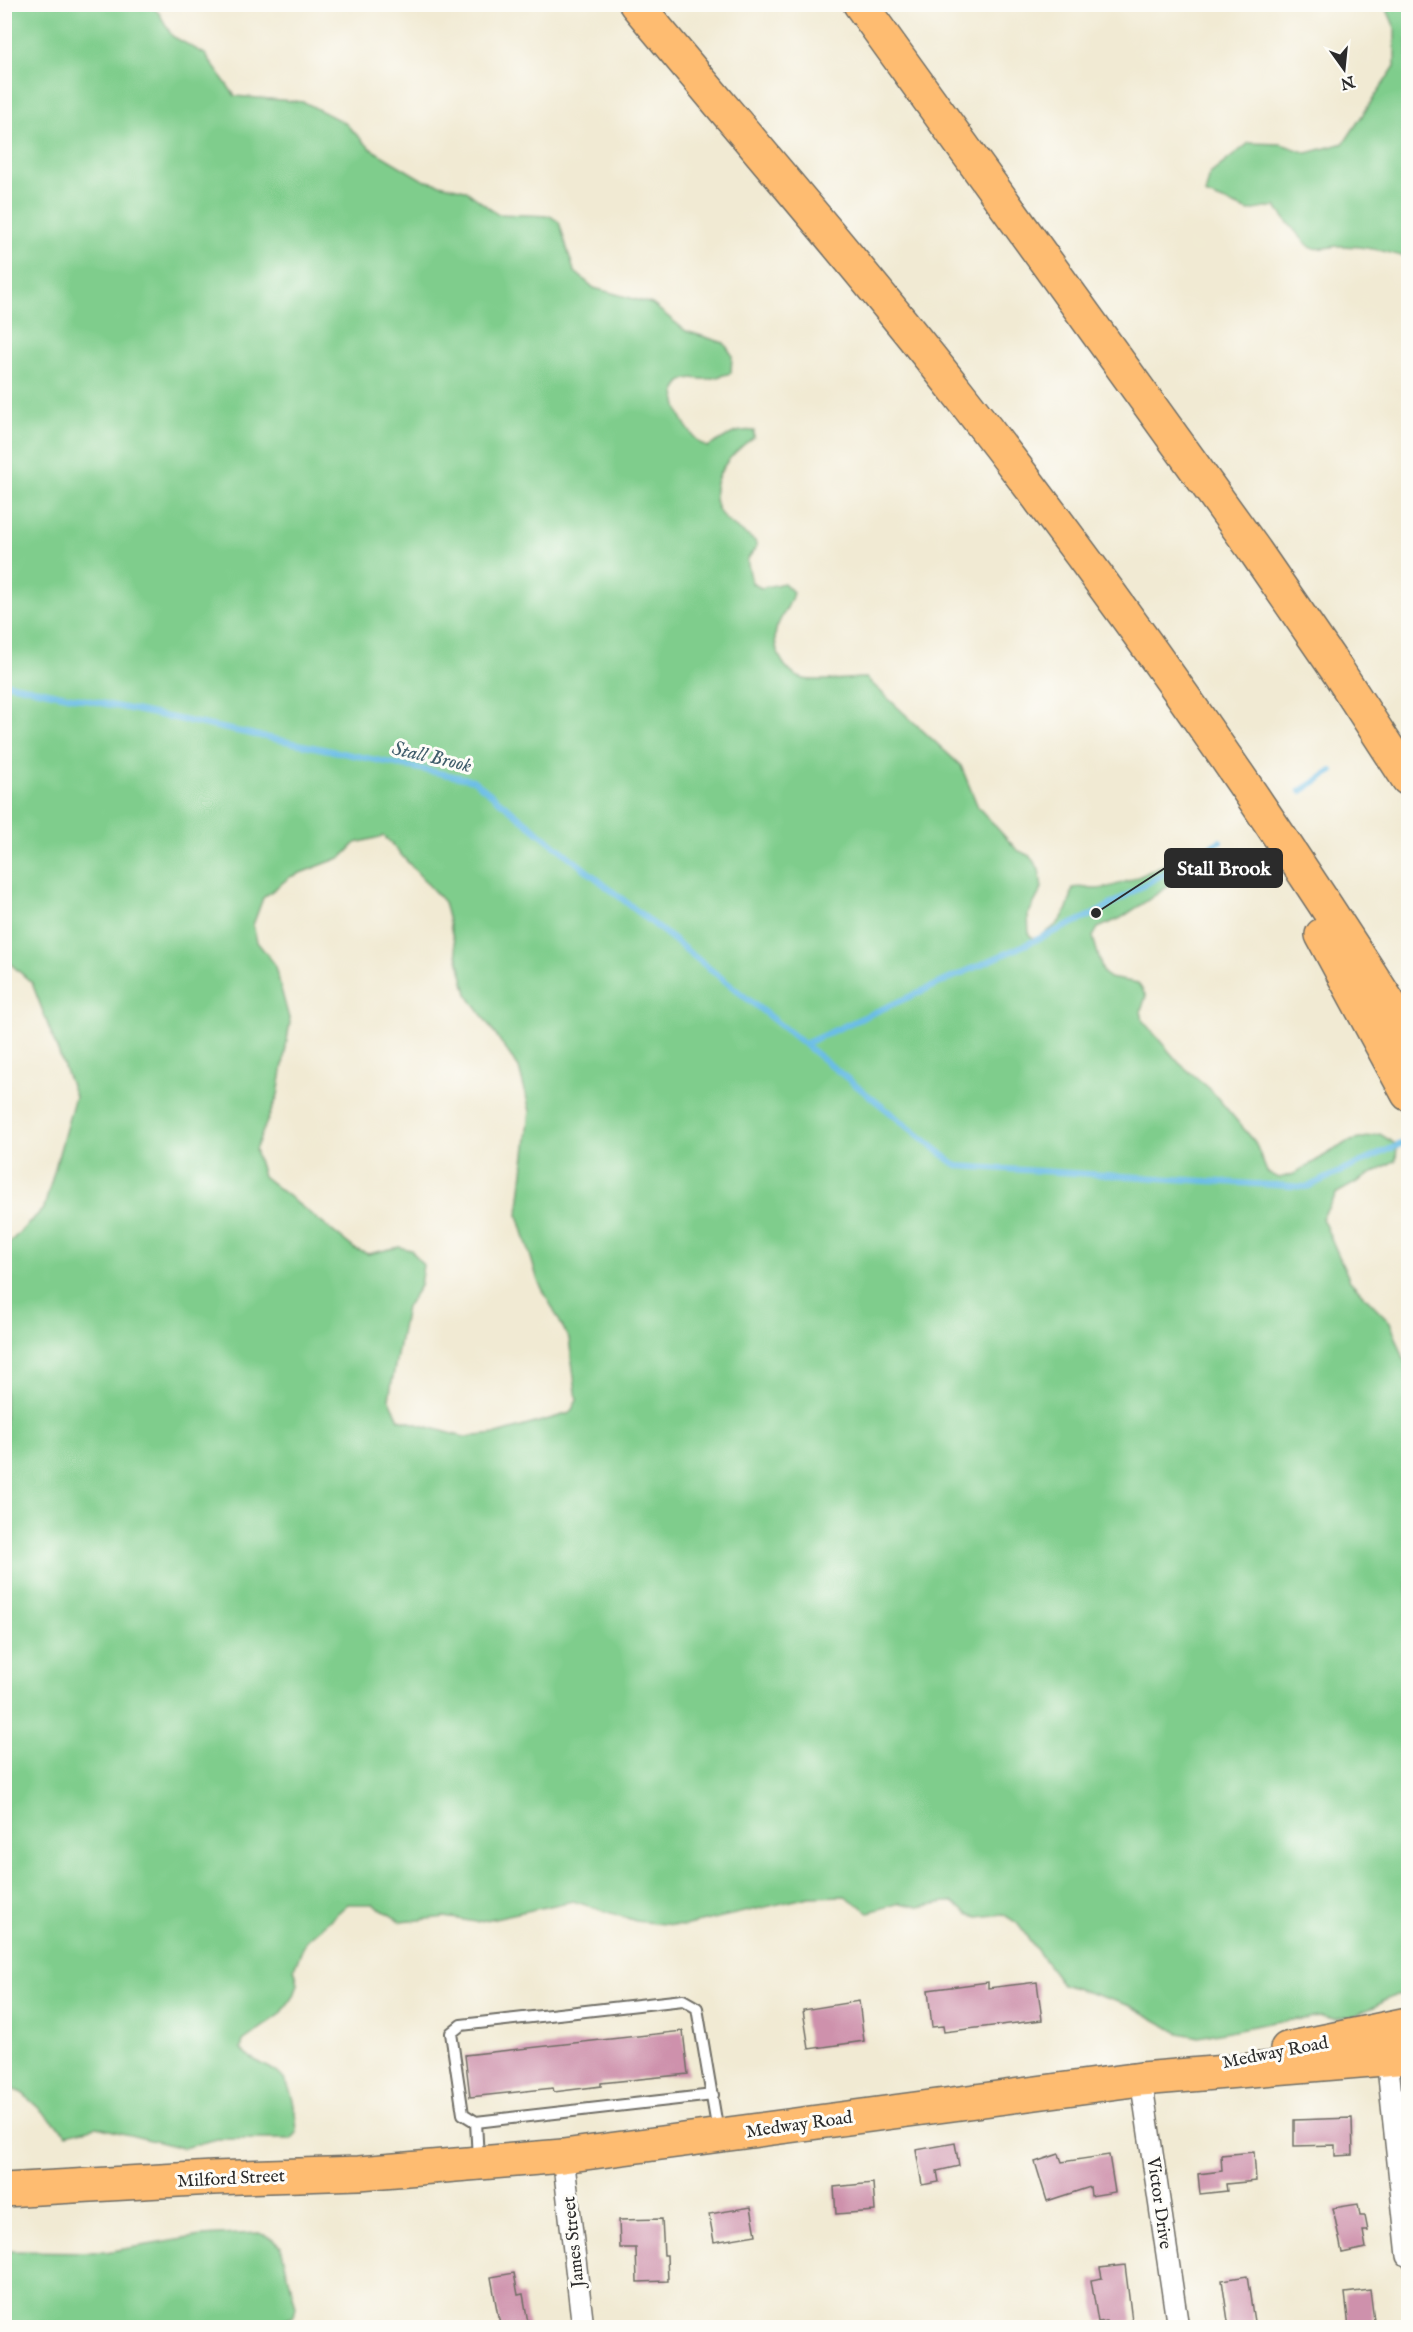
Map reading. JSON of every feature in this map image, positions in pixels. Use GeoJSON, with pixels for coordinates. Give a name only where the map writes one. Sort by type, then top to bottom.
{"type":"FeatureCollection","features":[{"type":"Feature","properties":{"kind":"main road"},"geometry":{"type":"LineString","coordinates":[[636,4],[838,244],[964,400],[1127,618],[1224,754],[1408,1033]]}},
{"type":"Feature","properties":{"kind":"main road"},"geometry":{"type":"LineString","coordinates":[[860,4],[1224,509],[1408,774]]}},
{"type":"Feature","properties":{"kind":"main road"},"geometry":{"type":"LineString","coordinates":[[1380,734],[1408,779]]}},
{"type":"Feature","properties":{"kind":"main road"},"geometry":{"type":"LineString","coordinates":[[1224,754],[1408,1094]]}},
{"type":"Feature","properties":{"kind":"main road","name":"Medway Road"},"geometry":{"type":"LineString","coordinates":[[467,2163],[563,2156],[1142,2079],[1397,2042]]}},
{"type":"Feature","properties":{"kind":"main road","name":"Milford Street"},"geometry":{"type":"LineString","coordinates":[[4,2190],[213,2178],[359,2173],[467,2163]]}},
{"type":"Feature","properties":{"kind":"street"},"geometry":{"type":"LineString","coordinates":[[1397,2042],[1408,2256]]}},
{"type":"Feature","properties":{"kind":"street","name":"Victor Drive"},"geometry":{"type":"LineString","coordinates":[[1142,2079],[1178,2328]]}},
{"type":"Feature","properties":{"kind":"street","name":"James Street"},"geometry":{"type":"LineString","coordinates":[[563,2156],[583,2328]]}},
{"type":"Feature","properties":{"kind":"lane"},"geometry":{"type":"LineString","coordinates":[[713,2095],[476,2122],[463,2114],[452,2033],[461,2025],[683,2000],[698,2008],[713,2095],[719,2135]]}},
{"type":"Feature","properties":{"kind":"lane"},"geometry":{"type":"LineString","coordinates":[[467,2163],[476,2122]]}},
{"type":"Feature","properties":{"kind":"green space"},"geometry":{"type":"Polygon","coordinates":[[[5,4],[150,5],[159,13],[172,36],[205,54],[235,96],[304,102],[345,123],[371,149],[423,180],[465,190],[497,214],[550,216],[559,222],[574,271],[594,288],[652,304],[686,331],[724,343],[732,355],[731,373],[707,379],[684,380],[678,386],[677,405],[686,426],[700,443],[707,447],[729,435],[747,430],[754,431],[754,437],[737,451],[722,469],[717,479],[715,500],[726,520],[755,541],[757,546],[747,560],[752,583],[761,588],[784,583],[793,592],[775,637],[778,652],[785,666],[797,676],[810,680],[866,678],[961,766],[978,807],[1017,850],[1030,856],[1039,869],[1042,888],[1028,915],[1029,935],[1034,939],[1050,930],[1061,919],[1073,888],[1104,888],[1128,881],[1169,863],[1195,862],[1191,871],[1121,918],[1098,928],[1093,937],[1103,972],[1109,978],[1138,983],[1146,996],[1141,1011],[1143,1021],[1179,1063],[1209,1088],[1255,1142],[1267,1172],[1279,1178],[1294,1174],[1347,1142],[1380,1134],[1397,1145],[1396,1160],[1337,1193],[1322,1218],[1350,1281],[1390,1322],[1408,1369],[1408,1994],[1396,1995],[1356,2015],[1336,2019],[1321,2017],[1274,2022],[1199,2037],[1179,2033],[1131,2006],[1062,1984],[1017,1923],[1003,1914],[978,1917],[968,1914],[953,1902],[919,1907],[900,1903],[869,1912],[845,1896],[809,1897],[683,1926],[636,1921],[573,1901],[476,1922],[445,1917],[402,1922],[372,1904],[348,1904],[306,1941],[294,1968],[298,1983],[295,1993],[281,2014],[243,2041],[241,2049],[285,2080],[296,2118],[297,2133],[291,2139],[217,2139],[183,2148],[97,2127],[67,2134],[22,2093],[5,2086],[5,1247],[44,1208],[75,1096],[32,983],[5,959],[5,4]],[[384,836],[356,843],[342,857],[290,877],[263,898],[253,925],[257,942],[274,963],[290,1022],[278,1095],[255,1150],[263,1176],[355,1249],[368,1254],[399,1247],[411,1250],[423,1265],[420,1286],[406,1307],[389,1398],[399,1419],[464,1437],[497,1434],[570,1413],[577,1400],[569,1339],[538,1281],[518,1215],[530,1111],[519,1068],[467,994],[444,902],[384,836]]]}},
{"type":"Feature","properties":{"kind":"green space"},"geometry":{"type":"Polygon","coordinates":[[[1385,5],[1408,5],[1408,258],[1358,247],[1312,248],[1293,229],[1276,206],[1249,211],[1205,194],[1210,174],[1249,143],[1281,144],[1307,153],[1344,143],[1395,66],[1395,28],[1385,5]]]}},
{"type":"Feature","properties":{"kind":"green space"},"geometry":{"type":"Polygon","coordinates":[[[259,2233],[274,2239],[281,2246],[296,2307],[294,2316],[284,2320],[278,2327],[5,2327],[5,2251],[106,2252],[201,2236],[259,2233]]]}},
{"type":"Feature","properties":{"kind":"building"},"geometry":{"type":"Polygon","coordinates":[[[988,1982],[988,1988],[1037,1982],[1042,2020],[944,2032],[943,2026],[932,2027],[928,1990],[988,1982]]]}},
{"type":"Feature","properties":{"kind":"building"},"geometry":{"type":"Polygon","coordinates":[[[859,2001],[864,2041],[809,2049],[803,2010],[859,2001]]]}},
{"type":"Feature","properties":{"kind":"building"},"geometry":{"type":"Polygon","coordinates":[[[683,2031],[688,2074],[601,2083],[601,2086],[554,2092],[553,2088],[470,2097],[465,2055],[683,2031]]]}},
{"type":"Feature","properties":{"kind":"building"},"geometry":{"type":"Polygon","coordinates":[[[1352,2118],[1353,2155],[1335,2156],[1335,2145],[1294,2146],[1294,2120],[1352,2118]]]}},
{"type":"Feature","properties":{"kind":"building"},"geometry":{"type":"Polygon","coordinates":[[[955,2143],[959,2166],[937,2171],[939,2182],[922,2185],[916,2150],[955,2143]]]}},
{"type":"Feature","properties":{"kind":"building"},"geometry":{"type":"Polygon","coordinates":[[[1254,2152],[1256,2181],[1226,2184],[1227,2191],[1200,2194],[1198,2174],[1222,2171],[1221,2155],[1254,2152]]]}},
{"type":"Feature","properties":{"kind":"building"},"geometry":{"type":"Polygon","coordinates":[[[1059,2154],[1062,2162],[1109,2155],[1115,2192],[1091,2196],[1090,2187],[1047,2201],[1035,2162],[1059,2154]]]}},
{"type":"Feature","properties":{"kind":"building"},"geometry":{"type":"Polygon","coordinates":[[[873,2183],[875,2211],[836,2214],[834,2187],[873,2183]]]}},
{"type":"Feature","properties":{"kind":"building"},"geometry":{"type":"Polygon","coordinates":[[[1358,2204],[1360,2216],[1365,2216],[1368,2231],[1363,2231],[1366,2248],[1342,2253],[1333,2208],[1358,2204]]]}},
{"type":"Feature","properties":{"kind":"building"},"geometry":{"type":"Polygon","coordinates":[[[751,2207],[756,2235],[714,2242],[709,2214],[751,2207]]]}},
{"type":"Feature","properties":{"kind":"building"},"geometry":{"type":"Polygon","coordinates":[[[662,2219],[668,2281],[637,2282],[636,2248],[620,2248],[619,2220],[662,2219]]]}},
{"type":"Feature","properties":{"kind":"building"},"geometry":{"type":"Polygon","coordinates":[[[1125,2265],[1132,2321],[1107,2324],[1106,2321],[1098,2322],[1091,2280],[1102,2278],[1100,2268],[1125,2265]]]}},
{"type":"Feature","properties":{"kind":"building"},"geometry":{"type":"Polygon","coordinates":[[[514,2273],[518,2295],[523,2294],[529,2328],[502,2328],[498,2316],[491,2277],[514,2273]]]}},
{"type":"Feature","properties":{"kind":"building"},"geometry":{"type":"Polygon","coordinates":[[[1247,2276],[1255,2328],[1229,2328],[1222,2280],[1247,2276]]]}},
{"type":"Feature","properties":{"kind":"building"},"geometry":{"type":"Polygon","coordinates":[[[1370,2290],[1375,2328],[1349,2328],[1345,2293],[1370,2290]]]}},
{"type":"Feature","properties":{"kind":"waterway","name":"Stall Brook"},"geometry":{"type":"LineString","coordinates":[[4,683],[473,780],[957,1166],[1307,1187],[1403,1143]]}},
{"type":"Feature","properties":{"kind":"waterway","name":"Stall Brook"},"geometry":{"type":"LineString","coordinates":[[1301,791],[1332,771]]}},
{"type":"Feature","properties":{"kind":"waterway","name":"Stall Brook"},"geometry":{"type":"LineString","coordinates":[[804,1044],[1096,913],[1220,841]]}},
{"type":"Feature","properties":{"kind":"place","name":"Stall Brook"},"geometry":{"type":"Point","coordinates":[1096,913]}}]}
